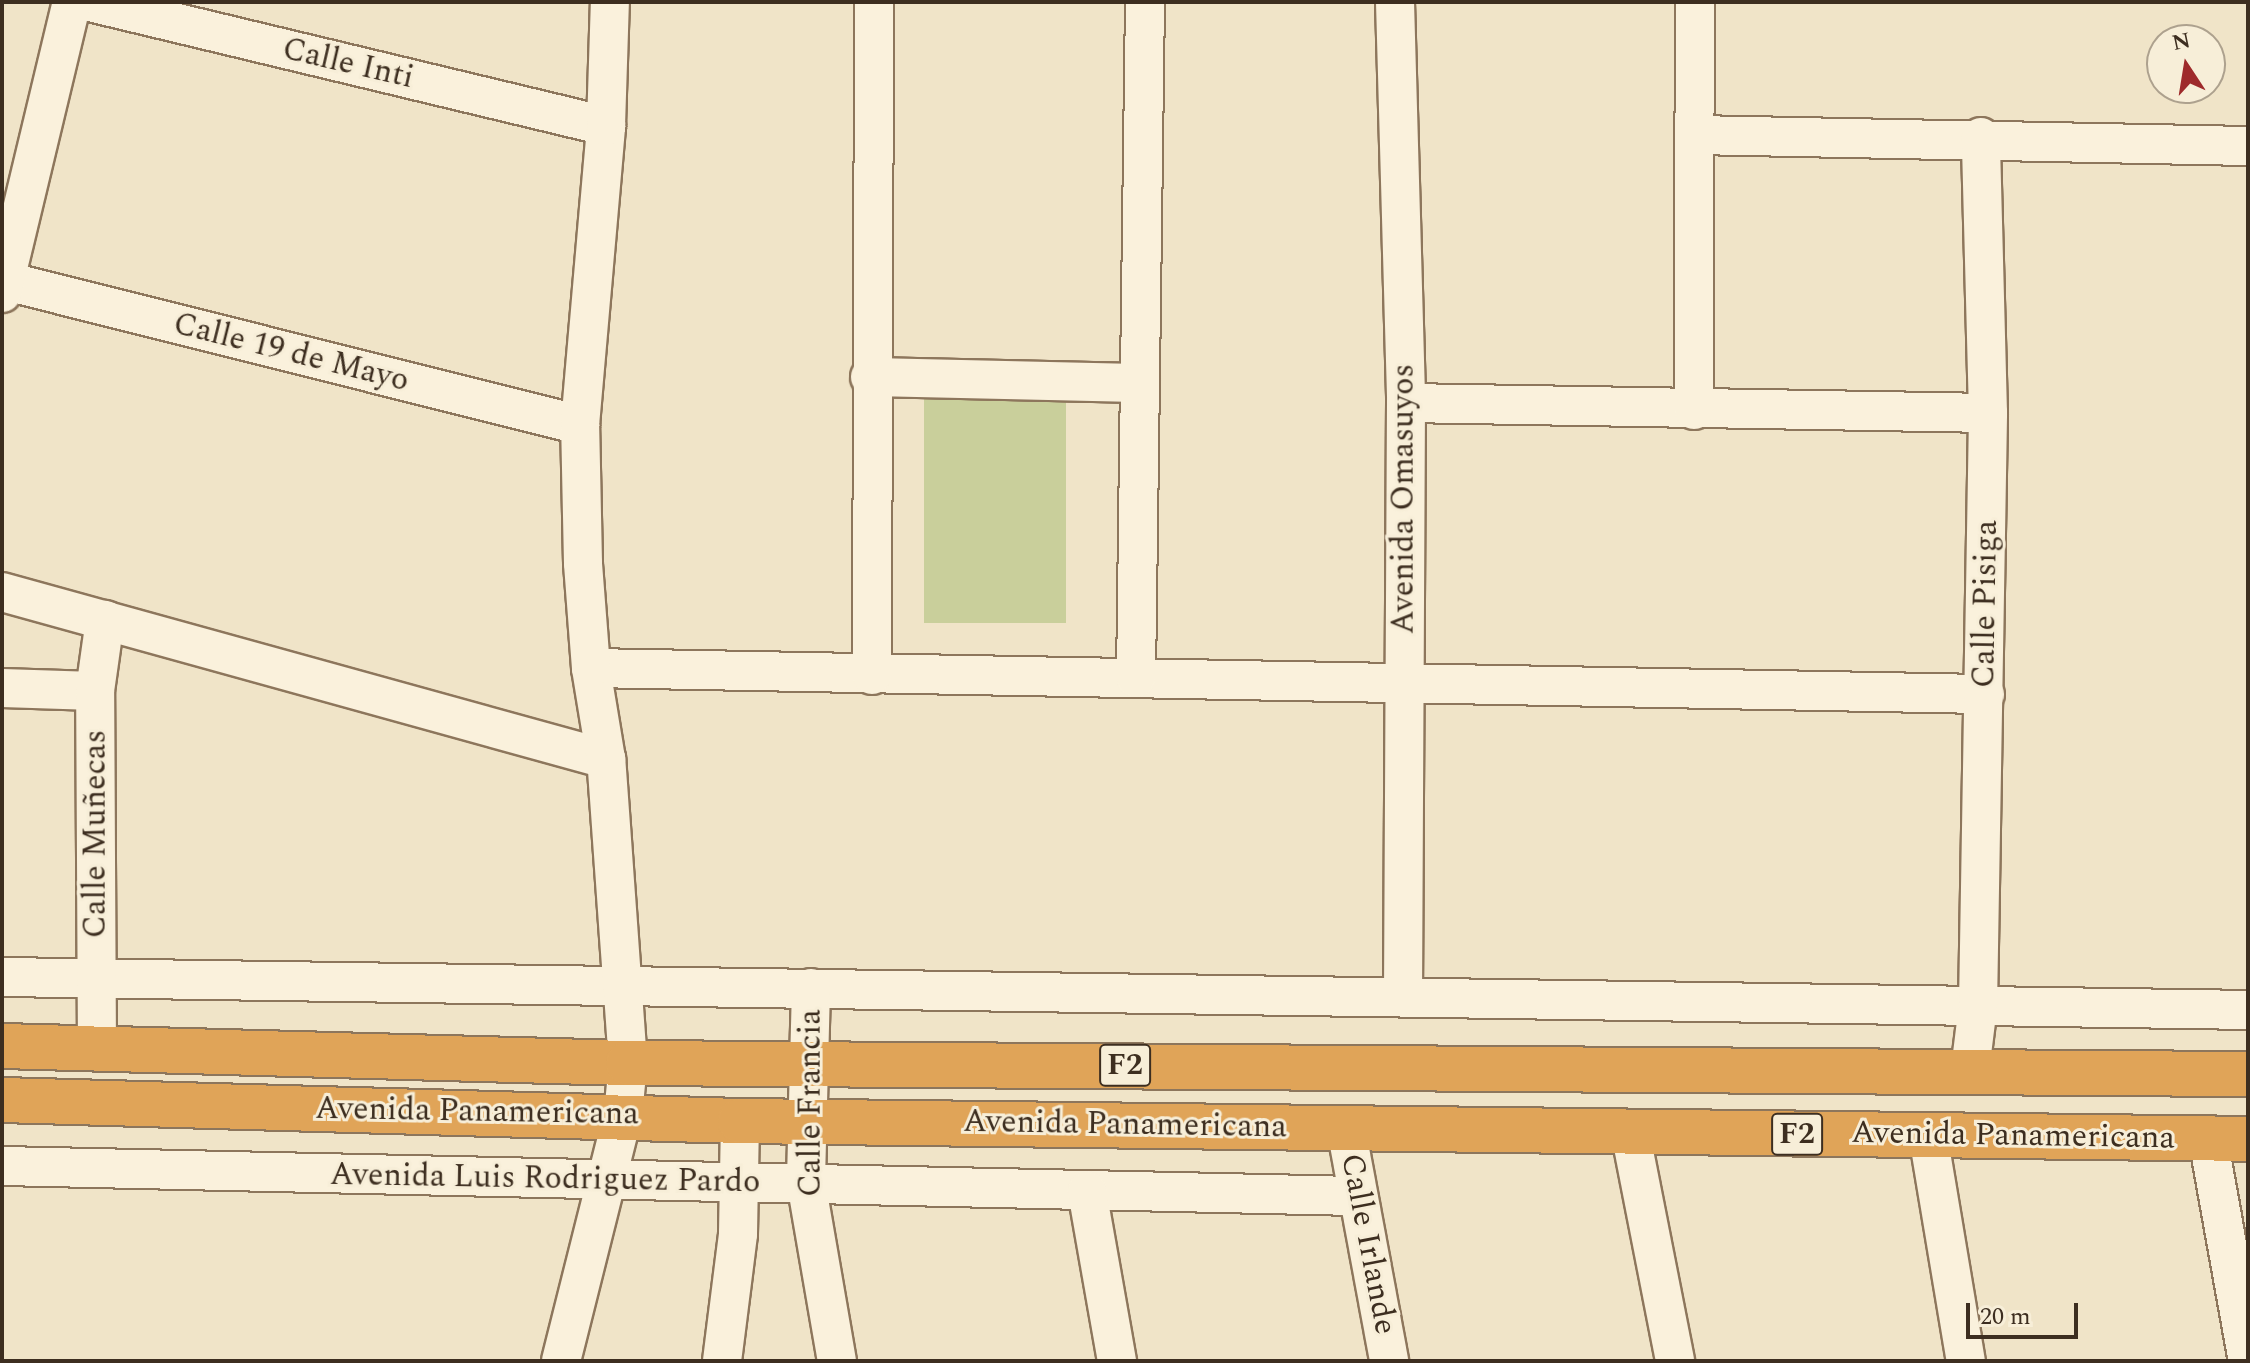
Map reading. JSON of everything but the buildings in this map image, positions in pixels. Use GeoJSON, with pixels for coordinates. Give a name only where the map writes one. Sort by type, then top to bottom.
{"type":"FeatureCollection","features":[{"type":"Feature","properties":{"kind":"highway","name":"Avenida Panamericana"},"geometry":{"type":"LineString","coordinates":[[2,1046],[628,1063],[2248,1074]]}},
{"type":"Feature","properties":{"kind":"highway","name":"Avenida Panamericana"},"geometry":{"type":"LineString","coordinates":[[2,1100],[623,1115],[740,1121],[807,1119],[2228,1139]]}},
{"type":"Feature","properties":{"kind":"street"},"geometry":{"type":"LineString","coordinates":[[3,285],[72,2]]}},
{"type":"Feature","properties":{"kind":"street","name":"Calle Inti"},"geometry":{"type":"LineString","coordinates":[[90,2],[606,126]]}},
{"type":"Feature","properties":{"kind":"street"},"geometry":{"type":"LineString","coordinates":[[561,1361],[608,1182],[623,1115],[628,1063],[626,985],[606,759],[591,668],[580,425],[606,126],[610,2]]}},
{"type":"Feature","properties":{"kind":"street"},"geometry":{"type":"LineString","coordinates":[[872,675],[870,377],[874,2]]}},
{"type":"Feature","properties":{"kind":"street"},"geometry":{"type":"LineString","coordinates":[[1136,678],[1145,2]]}},
{"type":"Feature","properties":{"kind":"street","name":"Avenida Omasuyos"},"geometry":{"type":"LineString","coordinates":[[1395,2],[1406,403],[1403,997]]}},
{"type":"Feature","properties":{"kind":"street"},"geometry":{"type":"LineString","coordinates":[[1694,410],[1695,2]]}},
{"type":"Feature","properties":{"kind":"street"},"geometry":{"type":"LineString","coordinates":[[1695,135],[1981,137],[2248,146]]}},
{"type":"Feature","properties":{"kind":"street","name":"Calle Pisiga"},"geometry":{"type":"LineString","coordinates":[[1970,1070],[1978,1006],[1985,694],[1988,413],[1981,137]]}},
{"type":"Feature","properties":{"kind":"street","name":"Calle 19 de Mayo"},"geometry":{"type":"LineString","coordinates":[[3,285],[580,425]]}},
{"type":"Feature","properties":{"kind":"street"},"geometry":{"type":"LineString","coordinates":[[870,377],[1140,383]]}},
{"type":"Feature","properties":{"kind":"street"},"geometry":{"type":"LineString","coordinates":[[1406,403],[1988,413]]}},
{"type":"Feature","properties":{"kind":"street"},"geometry":{"type":"LineString","coordinates":[[2,592],[606,759]]}},
{"type":"Feature","properties":{"kind":"street","name":"Calle Muñecas"},"geometry":{"type":"LineString","coordinates":[[97,1049],[95,691],[105,620]]}},
{"type":"Feature","properties":{"kind":"street"},"geometry":{"type":"LineString","coordinates":[[591,668],[1985,694]]}},
{"type":"Feature","properties":{"kind":"street"},"geometry":{"type":"LineString","coordinates":[[2,688],[95,691]]}},
{"type":"Feature","properties":{"kind":"street"},"geometry":{"type":"LineString","coordinates":[[2,977],[2248,1010]]}},
{"type":"Feature","properties":{"kind":"street","name":"Calle Francia"},"geometry":{"type":"LineString","coordinates":[[811,988],[806,1182],[837,1361]]}},
{"type":"Feature","properties":{"kind":"street"},"geometry":{"type":"LineString","coordinates":[[722,1361],[738,1234],[740,1121]]}},
{"type":"Feature","properties":{"kind":"street","name":"Calle Irlande"},"geometry":{"type":"LineString","coordinates":[[1346,1128],[1389,1361]]}},
{"type":"Feature","properties":{"kind":"street"},"geometry":{"type":"LineString","coordinates":[[1630,1131],[1675,1361]]}},
{"type":"Feature","properties":{"kind":"street"},"geometry":{"type":"LineString","coordinates":[[1928,1135],[1966,1361]]}},
{"type":"Feature","properties":{"kind":"street"},"geometry":{"type":"LineString","coordinates":[[2228,1139],[2248,1361]]}},
{"type":"Feature","properties":{"kind":"street","name":"Avenida Luis Rodriguez Pardo"},"geometry":{"type":"LineString","coordinates":[[2,1166],[739,1185],[806,1182],[1087,1191]]}},
{"type":"Feature","properties":{"kind":"street"},"geometry":{"type":"LineString","coordinates":[[1087,1191],[1117,1361]]}},
{"type":"Feature","properties":{"kind":"street","name":"Avenida Panamericana"},"geometry":{"type":"LineString","coordinates":[[1087,1191],[1358,1196]]}},
{"type":"Feature","properties":{"kind":"green space"},"geometry":{"type":"Polygon","coordinates":[[[924,397],[1066,397],[1066,623],[924,623],[924,397]]]}}]}
